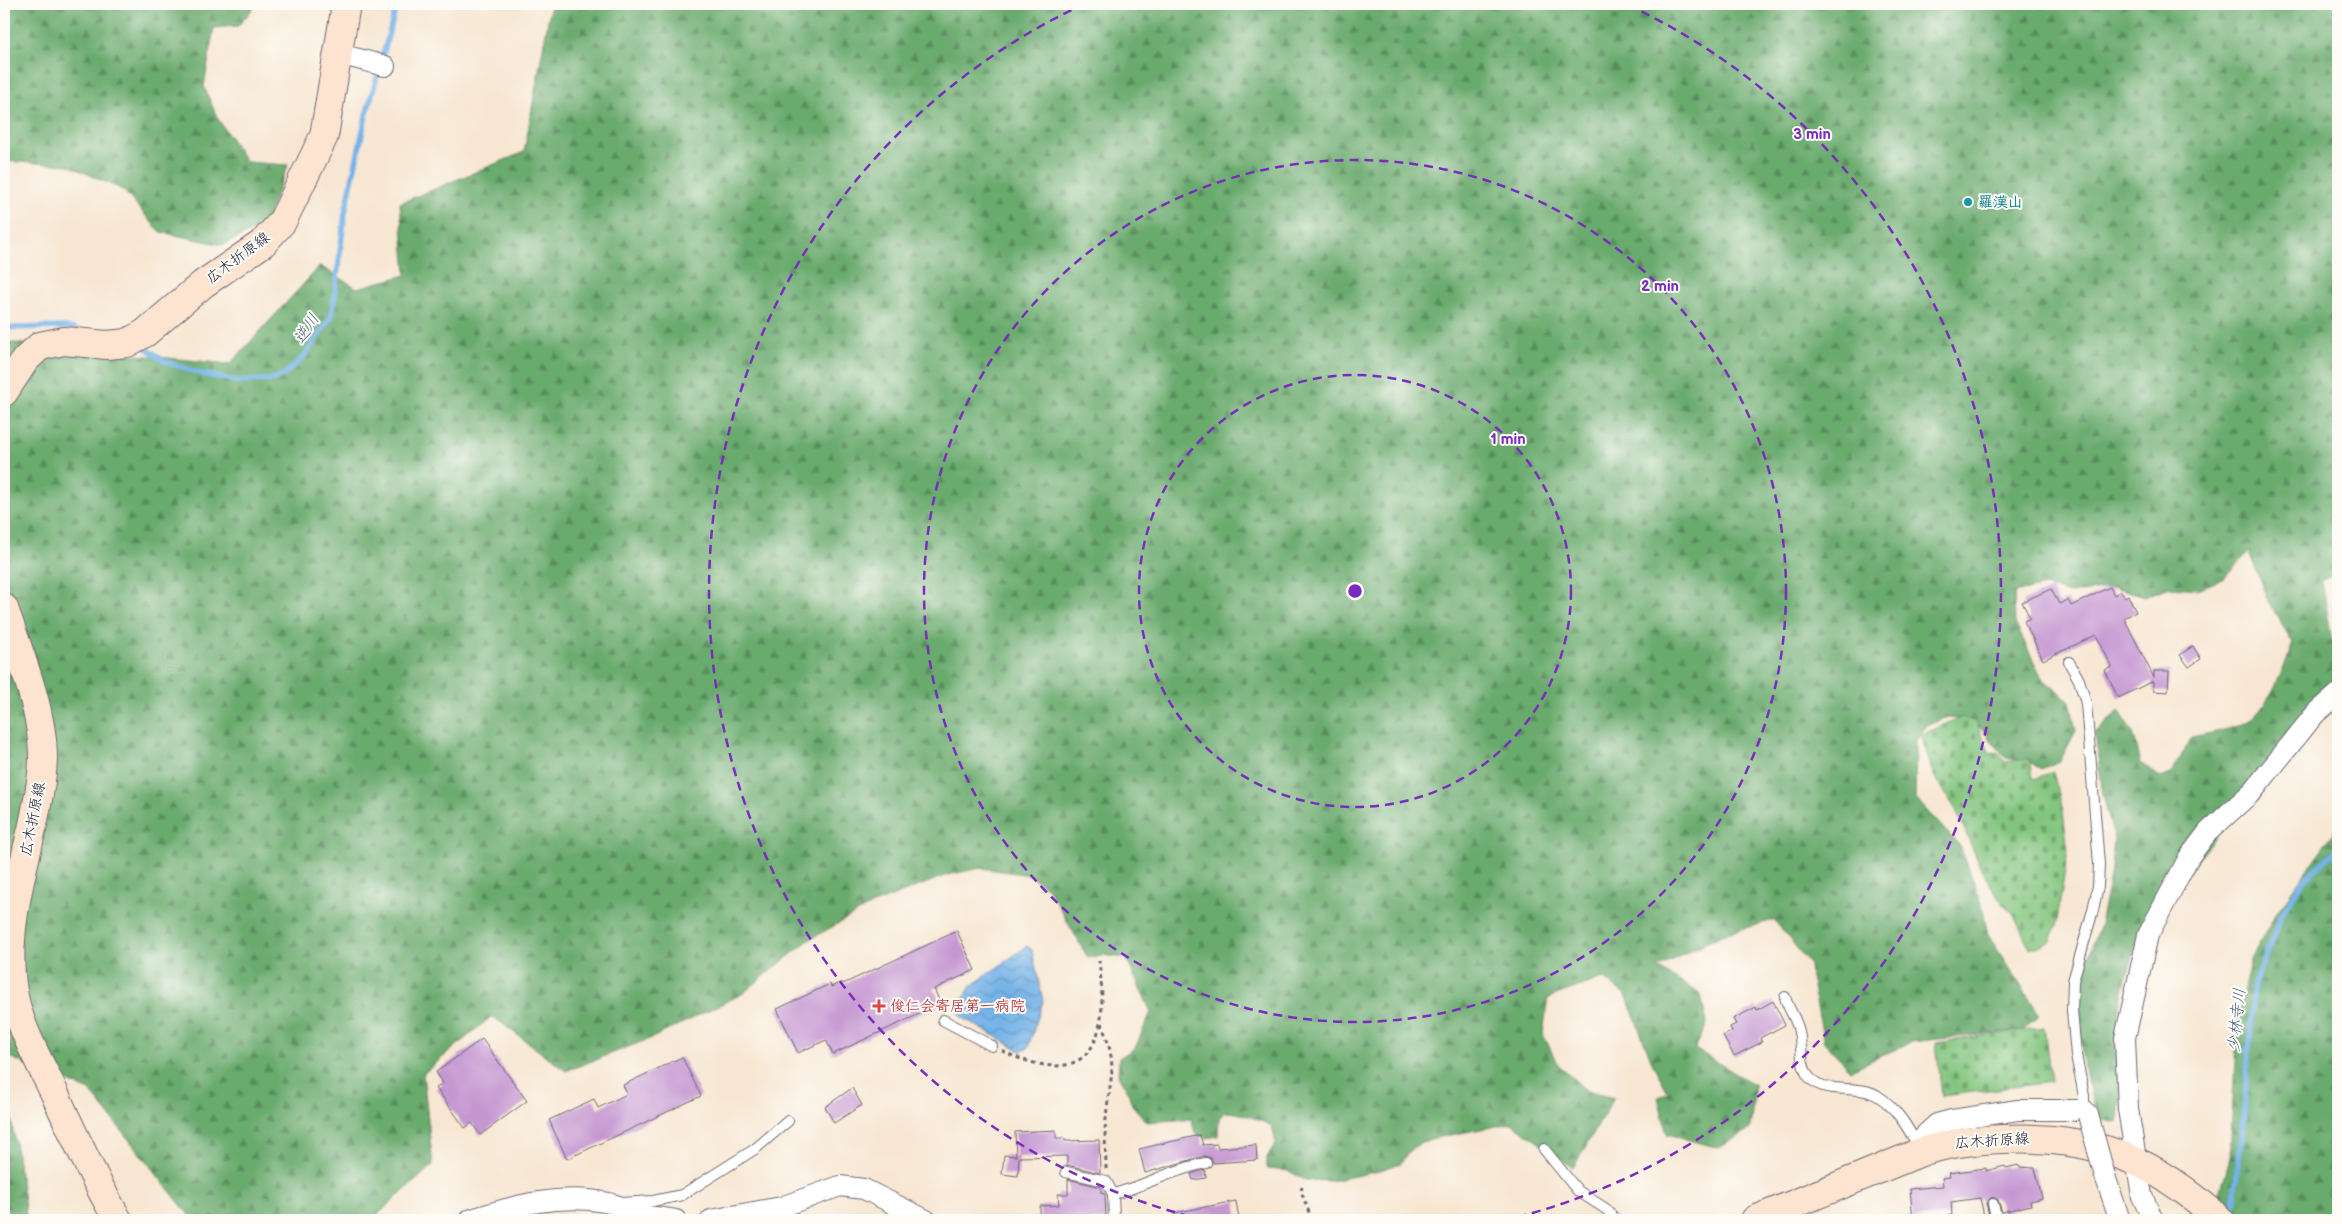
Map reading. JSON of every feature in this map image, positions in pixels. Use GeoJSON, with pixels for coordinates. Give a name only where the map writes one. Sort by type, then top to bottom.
{"type":"FeatureCollection","features":[{"type":"Feature","properties":{"kind":"main road","name":"広木折原線"},"geometry":{"type":"LineString","coordinates":[[4,392],[25,360],[40,346],[64,342],[107,345],[127,343],[158,324],[203,284],[263,243],[282,222],[324,136],[346,4]]}},
{"type":"Feature","properties":{"kind":"main road","name":"広木折原線"},"geometry":{"type":"LineString","coordinates":[[4,608],[40,721],[43,757],[41,787],[14,910],[10,944],[12,985],[22,1020],[42,1067],[99,1187],[118,1220]]}},
{"type":"Feature","properties":{"kind":"main road","name":"広木折原線"},"geometry":{"type":"LineString","coordinates":[[1755,1220],[1920,1149],[1972,1140],[2035,1137],[2086,1144],[2138,1161],[2192,1194],[2220,1220]]}},
{"type":"Feature","properties":{"kind":"street"},"geometry":{"type":"LineString","coordinates":[[339,54],[385,66]]}},
{"type":"Feature","properties":{"kind":"street"},"geometry":{"type":"LineString","coordinates":[[2153,1220],[2142,1196],[2138,1161],[2128,1109],[2125,1038],[2148,935],[2189,857],[2208,832],[2253,791],[2315,714],[2338,694]]}},
{"type":"Feature","properties":{"kind":"street"},"geometry":{"type":"LineString","coordinates":[[1920,1149],[1926,1134],[1937,1124],[1952,1120],[2018,1110],[2086,1113],[2120,1220]]}},
{"type":"Feature","properties":{"kind":"street"},"geometry":{"type":"LineString","coordinates":[[711,1220],[780,1207],[840,1186],[864,1189],[926,1220]]}},
{"type":"Feature","properties":{"kind":"street"},"geometry":{"type":"LineString","coordinates":[[468,1220],[513,1205],[538,1201],[594,1200],[642,1215],[676,1220]]}},
{"type":"Feature","properties":{"kind":"lane"},"geometry":{"type":"LineString","coordinates":[[2069,662],[2079,680],[2086,703],[2099,864],[2098,886],[2093,910],[2074,981],[2072,1011],[2076,1055],[2086,1113]]}},
{"type":"Feature","properties":{"kind":"lane"},"geometry":{"type":"LineString","coordinates":[[1785,997],[1799,1031],[1804,1064],[1809,1077],[1824,1086],[1857,1089],[1877,1095],[1893,1108],[1920,1149]]}},
{"type":"Feature","properties":{"kind":"lane"},"geometry":{"type":"LineString","coordinates":[[943,1020],[992,1046]]}},
{"type":"Feature","properties":{"kind":"lane"},"geometry":{"type":"LineString","coordinates":[[611,1204],[653,1201],[682,1195],[755,1149],[788,1121]]}},
{"type":"Feature","properties":{"kind":"lane"},"geometry":{"type":"LineString","coordinates":[[1544,1149],[1578,1191],[1606,1209],[1616,1220]]}},
{"type":"Feature","properties":{"kind":"lane"},"geometry":{"type":"LineString","coordinates":[[1113,1194],[1138,1187],[1169,1172],[1206,1163]]}},
{"type":"Feature","properties":{"kind":"lane"},"geometry":{"type":"LineString","coordinates":[[1066,1172],[1106,1181],[1113,1194],[1114,1220]]}},
{"type":"Feature","properties":{"kind":"lane"},"geometry":{"type":"LineString","coordinates":[[1993,1204],[1997,1220]]}},
{"type":"Feature","properties":{"kind":"path"},"geometry":{"type":"LineString","coordinates":[[992,1046],[1026,1062],[1039,1065],[1065,1065],[1079,1061],[1095,1042],[1100,1022],[1099,961]]}},
{"type":"Feature","properties":{"kind":"path"},"geometry":{"type":"LineString","coordinates":[[1100,1022],[1110,1046],[1113,1076],[1106,1118],[1106,1181]]}},
{"type":"Feature","properties":{"kind":"path"},"geometry":{"type":"LineString","coordinates":[[1302,1186],[1301,1191],[1312,1220]]}},
{"type":"Feature","properties":{"kind":"green space"},"geometry":{"type":"Polygon","coordinates":[[[4,4],[257,4],[238,26],[214,28],[204,87],[218,119],[246,162],[288,165],[264,226],[223,245],[160,232],[123,190],[68,165],[4,161],[4,4]]]}},
{"type":"Feature","properties":{"kind":"green space"},"geometry":{"type":"Polygon","coordinates":[[[551,4],[2338,4],[2338,578],[2333,575],[2322,581],[2338,676],[2330,695],[2304,720],[2140,936],[2124,987],[2117,1027],[2116,1050],[2121,1102],[2118,1123],[2097,1119],[2082,1058],[2080,993],[2085,966],[2100,924],[2110,877],[2114,839],[2103,795],[2095,733],[2119,710],[2133,733],[2141,763],[2160,778],[2172,773],[2192,737],[2242,724],[2250,720],[2261,709],[2277,681],[2293,643],[2268,601],[2249,552],[2224,578],[2199,589],[2169,587],[2145,596],[2114,587],[2068,594],[2045,586],[2014,593],[2015,623],[2042,678],[2070,701],[2076,731],[2060,761],[2041,769],[2031,763],[2006,758],[1981,728],[1965,719],[1948,717],[1926,726],[1916,741],[1915,798],[1960,846],[1982,904],[1988,935],[2040,1015],[2023,1030],[1911,1042],[1851,1070],[1824,1042],[1808,962],[1774,920],[1723,934],[1657,968],[1701,994],[1707,1024],[1695,1049],[1755,1085],[1750,1129],[1719,1148],[1667,1134],[1658,1097],[1668,1092],[1653,1065],[1626,995],[1603,978],[1548,998],[1543,1034],[1558,1065],[1587,1091],[1614,1098],[1573,1168],[1512,1123],[1430,1139],[1412,1148],[1401,1163],[1375,1172],[1330,1181],[1305,1180],[1289,1171],[1267,1169],[1267,1157],[1276,1144],[1272,1126],[1255,1118],[1225,1112],[1219,1118],[1218,1136],[1206,1138],[1195,1133],[1191,1119],[1147,1122],[1132,1105],[1128,1092],[1118,1075],[1119,1058],[1135,1048],[1151,1012],[1126,958],[1101,955],[1088,958],[1048,888],[1029,875],[981,868],[947,875],[871,905],[809,940],[742,994],[652,1038],[566,1071],[492,1016],[423,1074],[433,1165],[376,1216],[312,1220],[193,1220],[90,1091],[4,1055],[4,342],[230,364],[320,266],[357,288],[406,275],[400,203],[524,152],[551,4]]]}},
{"type":"Feature","properties":{"kind":"green space"},"geometry":{"type":"Polygon","coordinates":[[[1961,717],[1976,722],[1990,754],[1998,752],[2005,762],[2029,759],[2033,779],[2053,772],[2063,811],[2068,851],[2056,927],[2051,941],[2030,949],[2013,913],[2004,905],[1984,875],[1956,810],[1933,774],[1921,735],[1961,717]]]}},
{"type":"Feature","properties":{"kind":"green space"},"geometry":{"type":"Polygon","coordinates":[[[2338,826],[2338,1220],[2243,1220],[2219,1197],[2230,1157],[2237,1021],[2250,962],[2274,916],[2338,826]]]}},
{"type":"Feature","properties":{"kind":"green space"},"geometry":{"type":"Polygon","coordinates":[[[2044,1027],[2051,1082],[1942,1096],[1936,1043],[2044,1027]]]}},
{"type":"Feature","properties":{"kind":"green space"},"geometry":{"type":"Polygon","coordinates":[[[4,1071],[27,1220],[4,1220],[4,1071]]]}},
{"type":"Feature","properties":{"kind":"water"},"geometry":{"type":"Polygon","coordinates":[[[1027,946],[1032,950],[1043,1001],[1028,1048],[1021,1051],[961,1017],[958,1008],[971,986],[1027,946]]]}},
{"type":"Feature","properties":{"kind":"building"},"geometry":{"type":"Polygon","coordinates":[[[2110,587],[2114,595],[2121,591],[2125,597],[2128,595],[2136,612],[2124,618],[2154,678],[2154,671],[2169,671],[2168,692],[2153,691],[2153,681],[2118,698],[2105,670],[2112,667],[2096,635],[2043,660],[2024,621],[2030,618],[2022,602],[2051,589],[2059,604],[2068,600],[2071,606],[2110,587]]]}},
{"type":"Feature","properties":{"kind":"building"},"geometry":{"type":"Polygon","coordinates":[[[2193,646],[2201,659],[2189,667],[2180,655],[2193,646]]]}},
{"type":"Feature","properties":{"kind":"building"},"geometry":{"type":"Polygon","coordinates":[[[957,931],[975,970],[934,989],[941,1004],[833,1054],[826,1040],[798,1053],[777,1009],[830,984],[831,987],[842,982],[843,984],[957,931]]]}},
{"type":"Feature","properties":{"kind":"building"},"geometry":{"type":"Polygon","coordinates":[[[1773,1001],[1785,1025],[1760,1038],[1762,1042],[1734,1056],[1723,1036],[1732,1031],[1730,1027],[1736,1024],[1733,1019],[1756,1007],[1757,1010],[1773,1001]]]}},
{"type":"Feature","properties":{"kind":"building"},"geometry":{"type":"Polygon","coordinates":[[[482,1039],[527,1101],[480,1135],[472,1123],[465,1128],[436,1088],[443,1083],[436,1072],[482,1039]]]}},
{"type":"Feature","properties":{"kind":"building"},"geometry":{"type":"Polygon","coordinates":[[[682,1057],[701,1096],[567,1159],[549,1120],[594,1099],[598,1108],[627,1094],[623,1085],[682,1057]]]}},
{"type":"Feature","properties":{"kind":"building"},"geometry":{"type":"Polygon","coordinates":[[[852,1088],[862,1105],[834,1123],[825,1107],[852,1088]]]}},
{"type":"Feature","properties":{"kind":"building"},"geometry":{"type":"Polygon","coordinates":[[[1056,1130],[1056,1138],[1065,1138],[1065,1141],[1099,1140],[1100,1173],[1067,1165],[1067,1156],[1019,1157],[1018,1176],[1002,1174],[1004,1155],[1016,1156],[1015,1132],[1056,1130]]]}},
{"type":"Feature","properties":{"kind":"building"},"geometry":{"type":"Polygon","coordinates":[[[1200,1135],[1203,1145],[1217,1144],[1218,1148],[1256,1145],[1257,1160],[1213,1163],[1211,1158],[1204,1156],[1145,1173],[1139,1149],[1200,1135]]]}},
{"type":"Feature","properties":{"kind":"building"},"geometry":{"type":"Polygon","coordinates":[[[2018,1165],[2019,1167],[2035,1168],[2042,1198],[2030,1201],[2031,1205],[2002,1212],[1998,1200],[1992,1197],[1986,1203],[1989,1215],[1984,1216],[1980,1198],[1951,1202],[1952,1215],[1913,1219],[1910,1189],[1943,1186],[1942,1178],[1950,1177],[1949,1173],[1986,1168],[1986,1171],[2018,1165]]]}},
{"type":"Feature","properties":{"kind":"building"},"geometry":{"type":"Polygon","coordinates":[[[1205,1170],[1206,1178],[1193,1180],[1191,1174],[1205,1170]]]}},
{"type":"Feature","properties":{"kind":"building"},"geometry":{"type":"Polygon","coordinates":[[[1068,1179],[1101,1187],[1101,1193],[1105,1194],[1106,1220],[1040,1220],[1040,1206],[1059,1205],[1058,1194],[1068,1194],[1068,1179]]]}},
{"type":"Feature","properties":{"kind":"building"},"geometry":{"type":"Polygon","coordinates":[[[1236,1201],[1239,1219],[1175,1220],[1174,1213],[1236,1201]]]}},
{"type":"Feature","properties":{"kind":"waterway","name":"逆川"},"geometry":{"type":"LineString","coordinates":[[142,345],[164,361],[202,374],[236,381],[271,380],[285,374],[303,358],[332,316],[345,213],[366,116],[397,4]]}},
{"type":"Feature","properties":{"kind":"waterway","name":"逆川"},"geometry":{"type":"LineString","coordinates":[[4,328],[64,327],[75,329]]}},
{"type":"Feature","properties":{"kind":"waterway","name":"少林寺川"},"geometry":{"type":"LineString","coordinates":[[2231,1220],[2242,1134],[2254,985],[2283,912],[2303,880],[2338,849]]}},
{"type":"Feature","properties":{"kind":"place","name":"羅漢山"},"geometry":{"type":"Point","coordinates":[1968,202]}},
{"type":"Feature","properties":{"kind":"place","name":"俊仁会寄居第一病院"},"geometry":{"type":"Point","coordinates":[879,1006]}}]}
